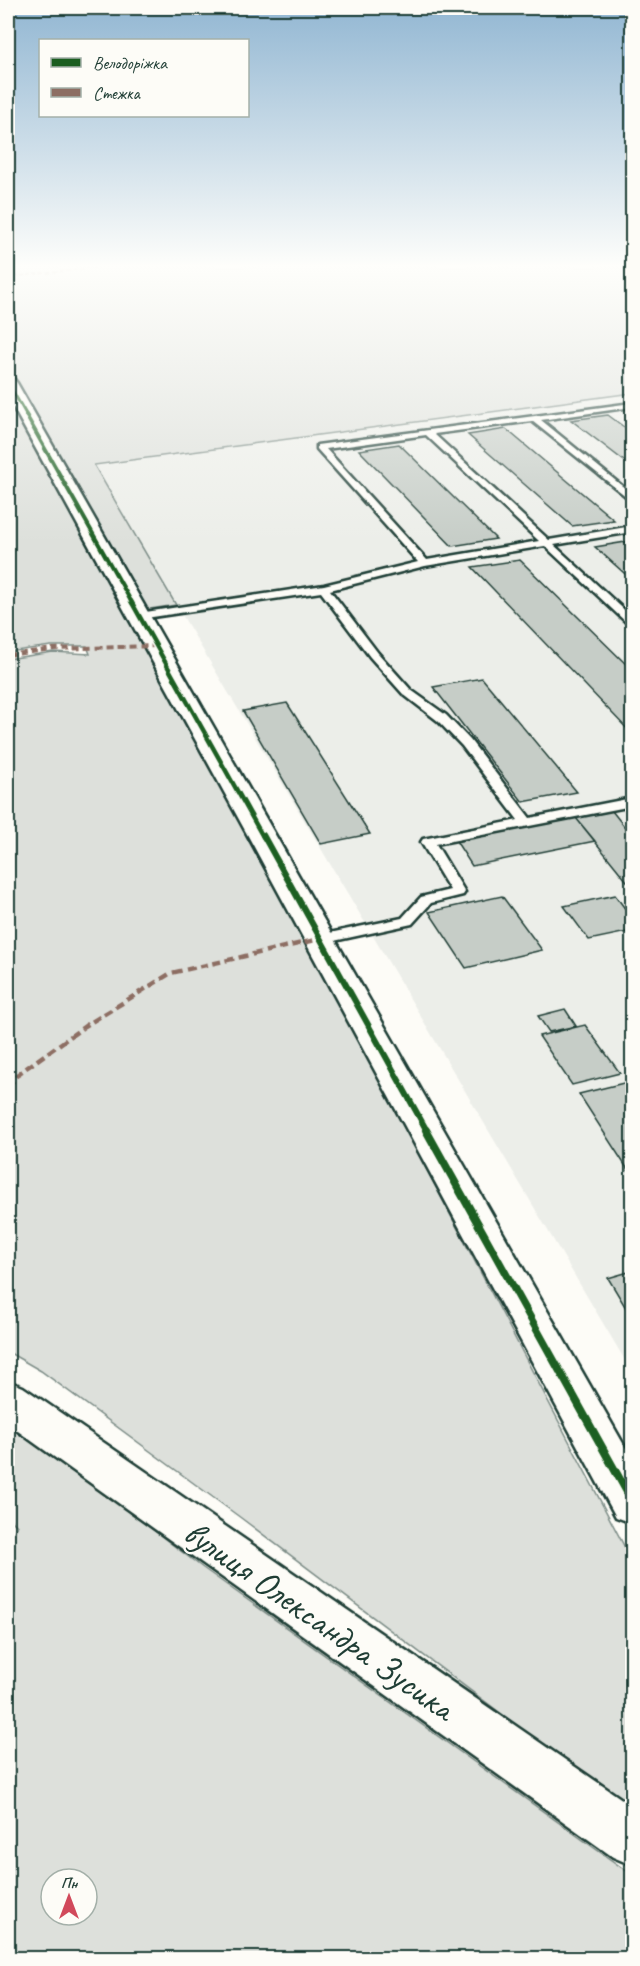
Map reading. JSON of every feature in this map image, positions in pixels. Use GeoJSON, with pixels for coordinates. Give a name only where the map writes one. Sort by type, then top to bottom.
{"type":"FeatureCollection","features":[{"type":"Feature","properties":{"kind":"street"},"geometry":{"type":"LineString","coordinates":[[8,382],[633,1502]]}},
{"type":"Feature","properties":{"kind":"street","name":"вулиця Олександра Зусика"},"geometry":{"type":"LineString","coordinates":[[8,1400],[633,1838]]}},
{"type":"Feature","properties":{"kind":"lane"},"geometry":{"type":"LineString","coordinates":[[426,563],[320,447],[632,405]]}},
{"type":"Feature","properties":{"kind":"lane"},"geometry":{"type":"LineString","coordinates":[[534,418],[633,498]]}},
{"type":"Feature","properties":{"kind":"lane"},"geometry":{"type":"LineString","coordinates":[[428,433],[633,622]]}},
{"type":"Feature","properties":{"kind":"lane"},"geometry":{"type":"LineString","coordinates":[[139,616],[324,588],[426,563],[633,530]]}},
{"type":"Feature","properties":{"kind":"lane"},"geometry":{"type":"LineString","coordinates":[[324,588],[374,655],[407,692],[442,718],[466,743],[527,824]]}},
{"type":"Feature","properties":{"kind":"lane"},"geometry":{"type":"LineString","coordinates":[[320,939],[406,921],[426,900],[458,892],[428,842],[633,802]]}},
{"type":"Feature","properties":{"kind":"shaded area"},"geometry":{"type":"Polygon","coordinates":[[[8,359],[632,359],[632,393],[94,465],[176,605],[143,610],[8,370],[8,359]]]}},
{"type":"Feature","properties":{"kind":"shaded area"},"geometry":{"type":"Polygon","coordinates":[[[8,390],[259,850],[632,1561],[632,1812],[241,1518],[41,1371],[8,1352],[8,659],[53,652],[90,654],[87,646],[51,646],[8,652],[8,390]]]}},
{"type":"Feature","properties":{"kind":"shaded area"},"geometry":{"type":"Polygon","coordinates":[[[632,393],[632,1372],[93,465],[632,393]]]}},
{"type":"Feature","properties":{"kind":"shaded area"},"geometry":{"type":"Polygon","coordinates":[[[8,1419],[203,1568],[632,1875],[632,1958],[8,1958],[8,1543],[17,1526],[8,1517],[8,1419]]]}},
{"type":"Feature","properties":{"kind":"building"},"geometry":{"type":"Polygon","coordinates":[[[608,415],[632,433],[632,467],[571,420],[608,415]]]}},
{"type":"Feature","properties":{"kind":"building"},"geometry":{"type":"Polygon","coordinates":[[[506,429],[614,520],[572,526],[468,435],[506,429]]]}},
{"type":"Feature","properties":{"kind":"building"},"geometry":{"type":"Polygon","coordinates":[[[399,444],[496,539],[452,546],[359,450],[399,444]]]}},
{"type":"Feature","properties":{"kind":"building"},"geometry":{"type":"Polygon","coordinates":[[[632,541],[632,580],[595,547],[632,541]]]}},
{"type":"Feature","properties":{"kind":"building"},"geometry":{"type":"Polygon","coordinates":[[[520,560],[632,670],[632,734],[472,567],[520,560]]]}},
{"type":"Feature","properties":{"kind":"building"},"geometry":{"type":"Polygon","coordinates":[[[482,678],[577,792],[523,802],[433,687],[482,678]]]}},
{"type":"Feature","properties":{"kind":"building"},"geometry":{"type":"Polygon","coordinates":[[[287,703],[370,834],[321,844],[243,711],[287,703]]]}},
{"type":"Feature","properties":{"kind":"building"},"geometry":{"type":"Polygon","coordinates":[[[612,811],[632,836],[632,885],[576,818],[612,811]]]}},
{"type":"Feature","properties":{"kind":"building"},"geometry":{"type":"Polygon","coordinates":[[[576,818],[595,841],[472,866],[456,841],[576,818]]]}},
{"type":"Feature","properties":{"kind":"building"},"geometry":{"type":"Polygon","coordinates":[[[615,895],[632,918],[632,931],[589,940],[564,906],[615,895]]]}},
{"type":"Feature","properties":{"kind":"building"},"geometry":{"type":"Polygon","coordinates":[[[502,896],[542,950],[466,968],[429,912],[502,896]]]}},
{"type":"Feature","properties":{"kind":"building"},"geometry":{"type":"Polygon","coordinates":[[[565,1009],[576,1026],[549,1032],[538,1016],[565,1009]]]}},
{"type":"Feature","properties":{"kind":"building"},"geometry":{"type":"Polygon","coordinates":[[[585,1025],[620,1073],[572,1085],[539,1036],[585,1025]]]}},
{"type":"Feature","properties":{"kind":"building"},"geometry":{"type":"Polygon","coordinates":[[[632,1081],[632,1176],[579,1094],[632,1081]]]}},
{"type":"Feature","properties":{"kind":"building"},"geometry":{"type":"Polygon","coordinates":[[[632,1271],[632,1318],[608,1278],[632,1271]]]}},
{"type":"Feature","properties":{"kind":"marked path"},"geometry":{"type":"LineString","coordinates":[[8,655],[53,649],[155,646]]}},
{"type":"Feature","properties":{"kind":"marked path"},"geometry":{"type":"LineString","coordinates":[[8,1088],[18,1074],[85,1026],[171,973],[320,939]]}},
{"type":"Feature","properties":{"kind":"cycle path"},"geometry":{"type":"LineString","coordinates":[[8,383],[268,845],[632,1502]]}}]}
